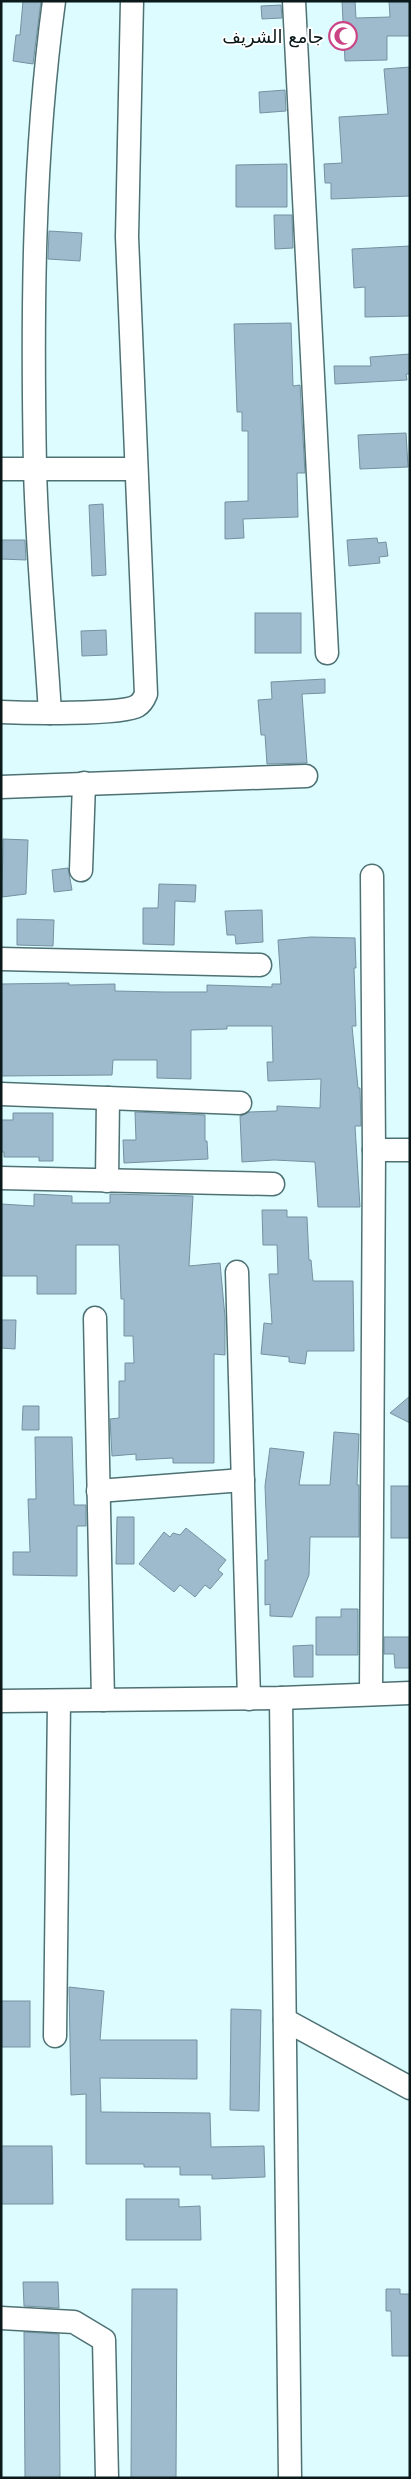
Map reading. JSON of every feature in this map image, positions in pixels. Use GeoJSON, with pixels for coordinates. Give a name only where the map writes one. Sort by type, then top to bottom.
{"type":"FeatureCollection","features":[{"type":"Feature","properties":{"kind":"street"},"geometry":{"type":"LineString","coordinates":[[50,713],[35,469],[35,225],[38,147],[54,1]]}},
{"type":"Feature","properties":{"kind":"street"},"geometry":{"type":"LineString","coordinates":[[1,712],[50,713],[128,709],[136,707],[142,702],[146,694],[127,237],[132,1]]}},
{"type":"Feature","properties":{"kind":"street"},"geometry":{"type":"LineString","coordinates":[[294,1],[327,653]]}},
{"type":"Feature","properties":{"kind":"street"},"geometry":{"type":"LineString","coordinates":[[1,470],[136,469]]}},
{"type":"Feature","properties":{"kind":"street"},"geometry":{"type":"LineString","coordinates":[[1,787],[306,776]]}},
{"type":"Feature","properties":{"kind":"street"},"geometry":{"type":"LineString","coordinates":[[81,870],[84,783]]}},
{"type":"Feature","properties":{"kind":"street"},"geometry":{"type":"LineString","coordinates":[[371,1694],[374,1150],[372,876]]}},
{"type":"Feature","properties":{"kind":"street"},"geometry":{"type":"LineString","coordinates":[[1,960],[260,965]]}},
{"type":"Feature","properties":{"kind":"street"},"geometry":{"type":"LineString","coordinates":[[1,1094],[240,1103]]}},
{"type":"Feature","properties":{"kind":"street"},"geometry":{"type":"LineString","coordinates":[[107,1180],[108,1098]]}},
{"type":"Feature","properties":{"kind":"street"},"geometry":{"type":"LineString","coordinates":[[374,1150],[410,1150]]}},
{"type":"Feature","properties":{"kind":"street"},"geometry":{"type":"LineString","coordinates":[[1,1178],[273,1184]]}},
{"type":"Feature","properties":{"kind":"street"},"geometry":{"type":"LineString","coordinates":[[237,1272],[249,1699]]}},
{"type":"Feature","properties":{"kind":"street"},"geometry":{"type":"LineString","coordinates":[[94,1318],[103,1700]]}},
{"type":"Feature","properties":{"kind":"street"},"geometry":{"type":"LineString","coordinates":[[98,1491],[243,1480]]}},
{"type":"Feature","properties":{"kind":"street"},"geometry":{"type":"LineString","coordinates":[[1,1701],[249,1699],[410,1693]]}},
{"type":"Feature","properties":{"kind":"street"},"geometry":{"type":"LineString","coordinates":[[281,1698],[290,2478]]}},
{"type":"Feature","properties":{"kind":"street"},"geometry":{"type":"LineString","coordinates":[[55,2036],[59,1701]]}},
{"type":"Feature","properties":{"kind":"street"},"geometry":{"type":"LineString","coordinates":[[285,2020],[410,2088]]}},
{"type":"Feature","properties":{"kind":"street"},"geometry":{"type":"LineString","coordinates":[[1,2318],[74,2322],[104,2340],[107,2478]]}},
{"type":"Feature","properties":{"kind":"building"},"geometry":{"type":"Polygon","coordinates":[[[23,1],[41,1],[33,64],[13,61],[16,35],[20,35],[23,1]]]}},
{"type":"Feature","properties":{"kind":"building"},"geometry":{"type":"Polygon","coordinates":[[[342,1],[355,1],[356,18],[390,17],[389,1],[410,1],[410,36],[387,36],[387,60],[345,61],[342,1]]]}},
{"type":"Feature","properties":{"kind":"building"},"geometry":{"type":"Polygon","coordinates":[[[281,5],[282,18],[262,19],[261,6],[281,5]]]}},
{"type":"Feature","properties":{"kind":"building"},"geometry":{"type":"Polygon","coordinates":[[[410,67],[410,196],[331,199],[331,183],[325,183],[324,164],[342,163],[339,117],[388,114],[384,69],[410,67]]]}},
{"type":"Feature","properties":{"kind":"building"},"geometry":{"type":"Polygon","coordinates":[[[285,90],[286,111],[260,113],[259,92],[285,90]]]}},
{"type":"Feature","properties":{"kind":"building"},"geometry":{"type":"Polygon","coordinates":[[[287,164],[287,207],[236,207],[236,165],[287,164]]]}},
{"type":"Feature","properties":{"kind":"building"},"geometry":{"type":"Polygon","coordinates":[[[274,215],[292,215],[293,248],[275,249],[274,215]]]}},
{"type":"Feature","properties":{"kind":"building"},"geometry":{"type":"Polygon","coordinates":[[[49,231],[82,233],[80,261],[48,259],[49,231]]]}},
{"type":"Feature","properties":{"kind":"building"},"geometry":{"type":"Polygon","coordinates":[[[410,246],[410,316],[365,317],[365,287],[354,288],[352,249],[410,246]]]}},
{"type":"Feature","properties":{"kind":"building"},"geometry":{"type":"Polygon","coordinates":[[[291,323],[293,386],[300,385],[305,473],[297,473],[298,517],[243,519],[244,538],[225,539],[225,502],[248,501],[248,431],[242,431],[242,412],[237,412],[234,324],[291,323]]]}},
{"type":"Feature","properties":{"kind":"building"},"geometry":{"type":"Polygon","coordinates":[[[410,354],[410,374],[406,374],[407,380],[335,384],[334,366],[371,366],[370,357],[410,354]]]}},
{"type":"Feature","properties":{"kind":"building"},"geometry":{"type":"Polygon","coordinates":[[[406,433],[408,467],[360,469],[358,435],[406,433]]]}},
{"type":"Feature","properties":{"kind":"building"},"geometry":{"type":"Polygon","coordinates":[[[103,504],[106,575],[92,576],[89,505],[103,504]]]}},
{"type":"Feature","properties":{"kind":"building"},"geometry":{"type":"Polygon","coordinates":[[[377,538],[378,543],[386,542],[388,556],[379,557],[380,563],[349,566],[347,540],[377,538]]]}},
{"type":"Feature","properties":{"kind":"building"},"geometry":{"type":"Polygon","coordinates":[[[1,540],[25,540],[26,560],[1,559],[1,540]]]}},
{"type":"Feature","properties":{"kind":"building"},"geometry":{"type":"Polygon","coordinates":[[[255,613],[301,613],[301,653],[255,653],[255,613]]]}},
{"type":"Feature","properties":{"kind":"building"},"geometry":{"type":"Polygon","coordinates":[[[106,630],[107,655],[82,656],[81,631],[106,630]]]}},
{"type":"Feature","properties":{"kind":"building"},"geometry":{"type":"Polygon","coordinates":[[[325,679],[325,693],[302,694],[307,763],[267,764],[265,735],[261,735],[258,700],[272,699],[271,682],[325,679]]]}},
{"type":"Feature","properties":{"kind":"building"},"geometry":{"type":"Polygon","coordinates":[[[3,839],[28,840],[26,894],[2,897],[3,839]]]}},
{"type":"Feature","properties":{"kind":"building"},"geometry":{"type":"Polygon","coordinates":[[[68,868],[72,890],[54,892],[52,870],[68,868]]]}},
{"type":"Feature","properties":{"kind":"building"},"geometry":{"type":"Polygon","coordinates":[[[159,884],[196,885],[195,902],[175,901],[174,945],[143,944],[143,908],[158,908],[159,884]]]}},
{"type":"Feature","properties":{"kind":"building"},"geometry":{"type":"Polygon","coordinates":[[[262,910],[263,942],[236,944],[235,935],[227,935],[225,911],[262,910]]]}},
{"type":"Feature","properties":{"kind":"building"},"geometry":{"type":"Polygon","coordinates":[[[17,919],[54,920],[53,946],[17,945],[17,919]]]}},
{"type":"Feature","properties":{"kind":"building"},"geometry":{"type":"Polygon","coordinates":[[[311,937],[355,938],[356,1026],[352,1026],[358,1088],[360,1088],[361,1126],[355,1126],[360,1207],[318,1207],[315,1162],[274,1160],[242,1162],[240,1116],[249,1112],[277,1111],[277,1106],[320,1108],[321,1079],[268,1081],[267,1062],[273,1062],[272,1026],[227,1026],[227,1029],[191,1030],[191,1079],[157,1078],[157,1060],[113,1060],[112,1075],[1,1076],[1,984],[115,984],[115,991],[163,992],[207,992],[207,985],[272,987],[272,984],[281,984],[278,940],[311,937]]]}},
{"type":"Feature","properties":{"kind":"building"},"geometry":{"type":"Polygon","coordinates":[[[135,1112],[205,1115],[205,1141],[207,1141],[208,1159],[124,1163],[123,1140],[136,1140],[135,1112]]]}},
{"type":"Feature","properties":{"kind":"building"},"geometry":{"type":"Polygon","coordinates":[[[13,1113],[53,1113],[53,1161],[39,1161],[39,1157],[4,1157],[4,1152],[1,1152],[1,1120],[13,1120],[13,1113]]]}},
{"type":"Feature","properties":{"kind":"building"},"geometry":{"type":"Polygon","coordinates":[[[34,1194],[72,1196],[72,1203],[110,1203],[110,1194],[193,1196],[189,1266],[220,1263],[225,1317],[225,1355],[214,1354],[214,1463],[173,1463],[173,1458],[136,1460],[136,1454],[112,1456],[110,1419],[119,1418],[119,1381],[125,1381],[125,1363],[134,1363],[133,1336],[124,1336],[124,1299],[121,1299],[119,1245],[76,1245],[76,1294],[37,1294],[37,1276],[1,1276],[1,1204],[34,1206],[34,1194]]]}},
{"type":"Feature","properties":{"kind":"building"},"geometry":{"type":"Polygon","coordinates":[[[262,1210],[287,1210],[287,1217],[307,1217],[309,1260],[311,1260],[313,1281],[353,1281],[354,1351],[307,1351],[305,1364],[289,1362],[289,1357],[261,1354],[264,1323],[272,1324],[269,1274],[278,1274],[277,1245],[263,1245],[262,1210]]]}},
{"type":"Feature","properties":{"kind":"building"},"geometry":{"type":"Polygon","coordinates":[[[1,1320],[16,1320],[15,1349],[1,1348],[1,1320]]]}},
{"type":"Feature","properties":{"kind":"building"},"geometry":{"type":"Polygon","coordinates":[[[410,1396],[410,1423],[390,1413],[410,1396]]]}},
{"type":"Feature","properties":{"kind":"building"},"geometry":{"type":"Polygon","coordinates":[[[23,1406],[39,1406],[39,1430],[22,1430],[23,1406]]]}},
{"type":"Feature","properties":{"kind":"building"},"geometry":{"type":"Polygon","coordinates":[[[334,1432],[359,1434],[357,1485],[359,1485],[359,1537],[310,1537],[309,1575],[292,1617],[270,1616],[270,1604],[265,1605],[265,1560],[268,1560],[265,1486],[270,1448],[304,1452],[299,1485],[330,1485],[334,1432]]]}},
{"type":"Feature","properties":{"kind":"building"},"geometry":{"type":"Polygon","coordinates":[[[35,1437],[72,1437],[74,1505],[86,1505],[86,1526],[77,1526],[77,1576],[13,1575],[13,1552],[30,1552],[28,1499],[36,1499],[35,1437]]]}},
{"type":"Feature","properties":{"kind":"building"},"geometry":{"type":"Polygon","coordinates":[[[391,1486],[410,1486],[410,1538],[391,1538],[391,1486]]]}},
{"type":"Feature","properties":{"kind":"building"},"geometry":{"type":"Polygon","coordinates":[[[117,1517],[134,1517],[134,1564],[116,1564],[117,1517]]]}},
{"type":"Feature","properties":{"kind":"building"},"geometry":{"type":"Polygon","coordinates":[[[186,1528],[226,1560],[218,1570],[223,1574],[210,1589],[205,1585],[195,1597],[180,1585],[174,1592],[139,1564],[164,1532],[170,1537],[173,1533],[180,1535],[186,1528]]]}},
{"type":"Feature","properties":{"kind":"building"},"geometry":{"type":"Polygon","coordinates":[[[341,1609],[358,1609],[358,1655],[316,1655],[316,1617],[341,1617],[341,1609]]]}},
{"type":"Feature","properties":{"kind":"building"},"geometry":{"type":"Polygon","coordinates":[[[384,1637],[410,1637],[410,1668],[395,1668],[394,1654],[384,1654],[384,1637]]]}},
{"type":"Feature","properties":{"kind":"building"},"geometry":{"type":"Polygon","coordinates":[[[313,1645],[313,1677],[294,1677],[293,1646],[313,1645]]]}},
{"type":"Feature","properties":{"kind":"building"},"geometry":{"type":"Polygon","coordinates":[[[69,1987],[104,1991],[100,2040],[197,2040],[197,2079],[100,2078],[101,2112],[210,2113],[211,2147],[264,2146],[265,2177],[212,2179],[212,2175],[180,2175],[180,2167],[144,2167],[144,2164],[86,2164],[86,2094],[71,2095],[69,1987]]]}},
{"type":"Feature","properties":{"kind":"building"},"geometry":{"type":"Polygon","coordinates":[[[1,2001],[30,2001],[30,2047],[1,2047],[1,2001]]]}},
{"type":"Feature","properties":{"kind":"building"},"geometry":{"type":"Polygon","coordinates":[[[231,2009],[261,2010],[259,2111],[230,2110],[231,2009]]]}},
{"type":"Feature","properties":{"kind":"building"},"geometry":{"type":"Polygon","coordinates":[[[1,2146],[52,2146],[53,2204],[1,2204],[1,2146]]]}},
{"type":"Feature","properties":{"kind":"building"},"geometry":{"type":"Polygon","coordinates":[[[126,2199],[179,2199],[179,2207],[200,2206],[201,2240],[126,2240],[126,2199]]]}},
{"type":"Feature","properties":{"kind":"building"},"geometry":{"type":"Polygon","coordinates":[[[23,2282],[58,2282],[59,2308],[24,2306],[23,2282]]]}},
{"type":"Feature","properties":{"kind":"building"},"geometry":{"type":"Polygon","coordinates":[[[132,2289],[177,2289],[176,2478],[131,2478],[132,2289]]]}},
{"type":"Feature","properties":{"kind":"building"},"geometry":{"type":"Polygon","coordinates":[[[386,2289],[400,2289],[400,2294],[410,2294],[410,2356],[392,2356],[391,2311],[386,2311],[386,2289]]]}},
{"type":"Feature","properties":{"kind":"building"},"geometry":{"type":"Polygon","coordinates":[[[24,2332],[59,2334],[60,2478],[25,2478],[24,2332]]]}},
{"type":"Feature","properties":{"kind":"place","name":"جامع الشريف"},"geometry":{"type":"Point","coordinates":[343,36]}}]}
